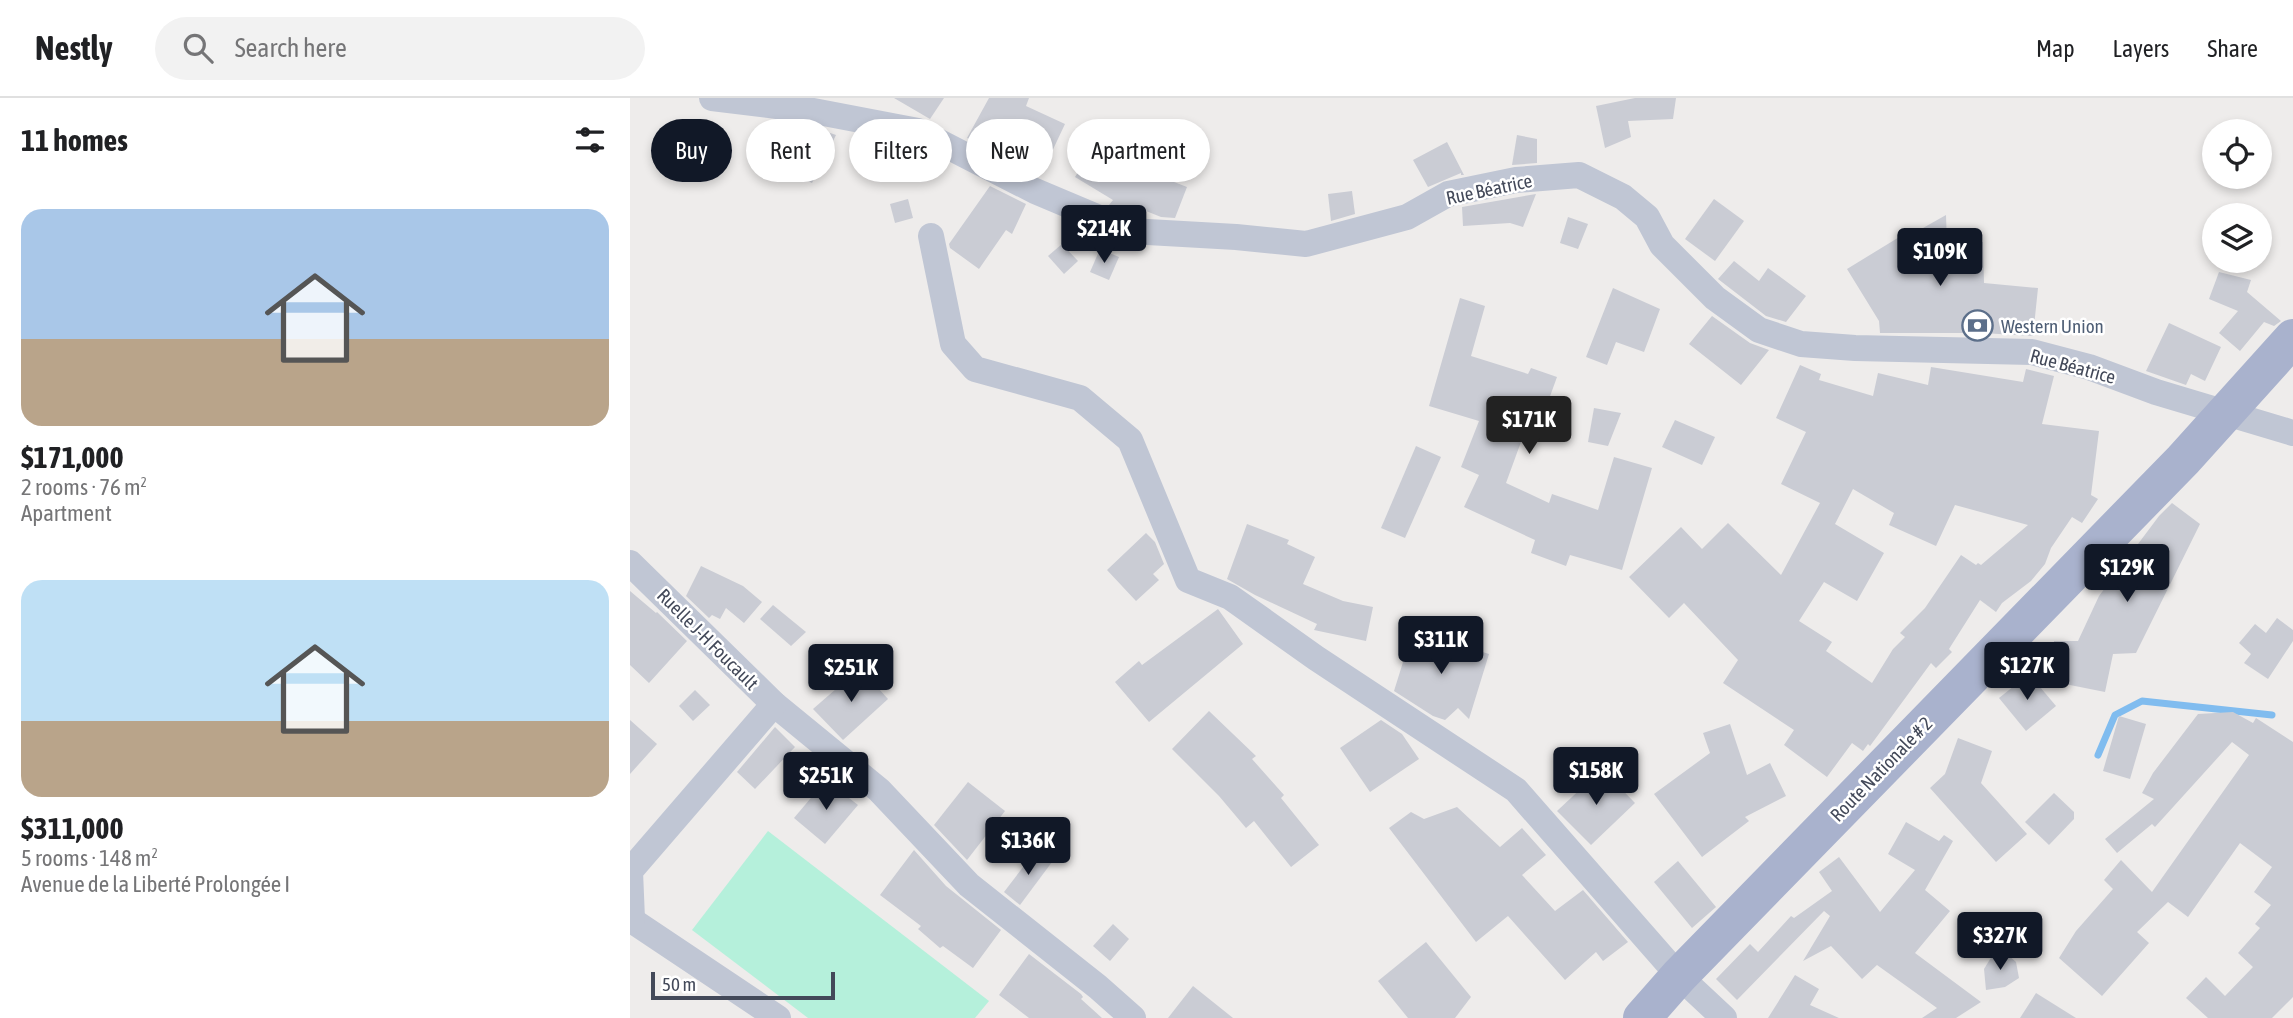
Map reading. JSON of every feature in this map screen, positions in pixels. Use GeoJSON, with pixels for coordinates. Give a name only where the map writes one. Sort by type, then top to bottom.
{"type":"FeatureCollection","features":[{"type":"Feature","properties":{"kind":"main road","name":"Route Nationale # 2"},"geometry":{"type":"LineString","coordinates":[[1642,1018],[1679,976],[2228,412],[2293,338]]}},
{"type":"Feature","properties":{"kind":"street","name":"Rue Béatrice"},"geometry":{"type":"LineString","coordinates":[[712,98],[808,110],[918,131],[1035,191],[1130,232],[1236,237],[1306,244],[1407,216],[1448,194],[1516,180],[1579,175],[1631,203],[1647,217],[1662,245],[1715,298],[1759,330],[1801,344],[1855,348],[2032,352],[2089,367],[2156,392],[2293,433]]}},
{"type":"Feature","properties":{"kind":"street"},"geometry":{"type":"LineString","coordinates":[[931,236],[953,344],[975,369],[1080,398],[1130,440],[1188,580],[1230,597],[1316,659],[1516,790],[1679,976],[1724,1018]]}},
{"type":"Feature","properties":{"kind":"street","name":"Ruelle J-H Foucault"},"geometry":{"type":"LineString","coordinates":[[630,562],[774,704],[879,790],[969,885],[1070,964],[1133,1018]]}},
{"type":"Feature","properties":{"kind":"street"},"geometry":{"type":"LineString","coordinates":[[774,704],[630,871],[631,919],[778,1018]]}},
{"type":"Feature","properties":{"kind":"green space"},"geometry":{"type":"Polygon","coordinates":[[[768,831],[989,1001],[975,1018],[808,1018],[692,930],[768,831]]]}},
{"type":"Feature","properties":{"kind":"building"},"geometry":{"type":"Polygon","coordinates":[[[894,98],[944,98],[930,119],[894,98]]]}},
{"type":"Feature","properties":{"kind":"building"},"geometry":{"type":"Polygon","coordinates":[[[989,98],[1029,98],[1026,106],[1065,124],[1053,149],[1053,119],[977,119],[989,98]]]}},
{"type":"Feature","properties":{"kind":"building"},"geometry":{"type":"Polygon","coordinates":[[[1635,98],[1676,98],[1673,119],[1628,121],[1631,137],[1605,148],[1596,106],[1635,98]]]}},
{"type":"Feature","properties":{"kind":"building"},"geometry":{"type":"Polygon","coordinates":[[[1517,135],[1537,139],[1537,163],[1512,165],[1517,135]]]}},
{"type":"Feature","properties":{"kind":"building"},"geometry":{"type":"Polygon","coordinates":[[[1447,142],[1464,175],[1461,173],[1428,187],[1413,160],[1447,142]]]}},
{"type":"Feature","properties":{"kind":"building"},"geometry":{"type":"Polygon","coordinates":[[[1083,182],[1174,182],[1187,187],[1175,218],[1161,217],[1136,207],[1132,215],[1109,205],[1113,200],[1083,182]]]}},
{"type":"Feature","properties":{"kind":"building"},"geometry":{"type":"Polygon","coordinates":[[[990,186],[1026,204],[1012,234],[1006,230],[979,269],[950,248],[949,244],[990,186]]]}},
{"type":"Feature","properties":{"kind":"building"},"geometry":{"type":"Polygon","coordinates":[[[1352,191],[1355,214],[1331,221],[1328,194],[1352,191]]]}},
{"type":"Feature","properties":{"kind":"building"},"geometry":{"type":"Polygon","coordinates":[[[1536,194],[1523,227],[1510,223],[1463,226],[1462,207],[1536,194]]]}},
{"type":"Feature","properties":{"kind":"building"},"geometry":{"type":"Polygon","coordinates":[[[908,199],[913,218],[895,223],[890,204],[908,199]]]}},
{"type":"Feature","properties":{"kind":"building"},"geometry":{"type":"Polygon","coordinates":[[[1714,199],[1744,221],[1715,261],[1685,239],[1714,199]]]}},
{"type":"Feature","properties":{"kind":"building"},"geometry":{"type":"Polygon","coordinates":[[[1946,215],[1947,244],[1983,242],[1984,283],[2038,288],[2033,336],[1880,333],[1879,321],[1847,269],[1914,228],[1923,228],[1946,215]]]}},
{"type":"Feature","properties":{"kind":"building"},"geometry":{"type":"Polygon","coordinates":[[[1568,217],[1588,224],[1578,249],[1560,243],[1568,217]]]}},
{"type":"Feature","properties":{"kind":"building"},"geometry":{"type":"Polygon","coordinates":[[[1062,244],[1078,261],[1064,274],[1048,256],[1062,244]]]}},
{"type":"Feature","properties":{"kind":"building"},"geometry":{"type":"Polygon","coordinates":[[[1100,249],[1119,257],[1109,280],[1090,272],[1100,249]]]}},
{"type":"Feature","properties":{"kind":"building"},"geometry":{"type":"Polygon","coordinates":[[[1734,261],[1759,281],[1768,268],[1806,296],[1786,322],[1766,316],[1718,279],[1734,261]]]}},
{"type":"Feature","properties":{"kind":"building"},"geometry":{"type":"Polygon","coordinates":[[[2219,273],[2251,280],[2247,292],[2281,321],[2274,326],[2264,322],[2240,351],[2219,333],[2238,311],[2209,299],[2219,273]]]}},
{"type":"Feature","properties":{"kind":"building"},"geometry":{"type":"Polygon","coordinates":[[[1613,288],[1660,309],[1644,352],[1616,342],[1607,365],[1586,357],[1613,288]]]}},
{"type":"Feature","properties":{"kind":"building"},"geometry":{"type":"Polygon","coordinates":[[[1460,298],[1485,306],[1471,356],[1528,374],[1531,368],[1557,377],[1540,424],[1529,420],[1506,483],[1549,503],[1552,494],[1598,510],[1614,457],[1652,468],[1622,570],[1570,555],[1566,566],[1531,553],[1535,540],[1464,507],[1479,475],[1461,467],[1479,421],[1429,406],[1460,298]]]}},
{"type":"Feature","properties":{"kind":"building"},"geometry":{"type":"Polygon","coordinates":[[[1712,316],[1750,343],[1769,350],[1741,385],[1689,344],[1712,316]]]}},
{"type":"Feature","properties":{"kind":"building"},"geometry":{"type":"Polygon","coordinates":[[[2169,323],[2221,347],[2205,381],[2191,374],[2186,385],[2146,371],[2169,323]]]}},
{"type":"Feature","properties":{"kind":"building"},"geometry":{"type":"Polygon","coordinates":[[[1800,365],[1821,374],[1819,380],[1873,396],[1878,373],[1928,385],[1931,367],[2023,382],[2026,369],[2054,376],[2042,424],[2099,431],[2091,495],[2098,499],[2082,523],[2072,517],[2051,548],[2045,564],[2031,581],[2002,603],[1996,612],[1980,600],[1949,649],[1952,652],[1936,668],[1931,663],[1870,746],[1868,744],[1863,751],[1852,743],[1827,777],[1784,745],[1794,730],[1723,683],[1738,660],[1684,603],[1669,618],[1629,577],[1681,527],[1702,549],[1728,523],[1781,575],[1820,503],[1781,484],[1806,432],[1776,418],[1800,365]],[[1853,489],[1835,524],[1884,553],[1857,601],[1824,582],[1799,621],[1832,642],[1826,651],[1872,683],[1893,649],[1905,637],[1900,633],[1925,608],[1961,555],[1976,565],[1981,565],[2028,525],[1955,505],[1936,546],[1889,525],[1894,513],[1853,489]]]}},
{"type":"Feature","properties":{"kind":"building"},"geometry":{"type":"Polygon","coordinates":[[[1594,408],[1621,413],[1608,446],[1588,442],[1594,408]]]}},
{"type":"Feature","properties":{"kind":"building"},"geometry":{"type":"Polygon","coordinates":[[[1675,420],[1715,437],[1702,465],[1662,447],[1675,420]]]}},
{"type":"Feature","properties":{"kind":"building"},"geometry":{"type":"Polygon","coordinates":[[[1416,446],[1441,457],[1405,538],[1381,528],[1416,446]]]}},
{"type":"Feature","properties":{"kind":"building"},"geometry":{"type":"Polygon","coordinates":[[[2172,503],[2200,524],[2136,653],[2113,654],[2105,692],[2055,682],[2054,641],[2078,641],[2099,596],[2159,516],[2172,503]]]}},
{"type":"Feature","properties":{"kind":"building"},"geometry":{"type":"Polygon","coordinates":[[[1247,524],[1289,540],[1287,544],[1315,557],[1303,584],[1343,601],[1373,607],[1366,641],[1314,630],[1317,624],[1227,579],[1247,524]]]}},
{"type":"Feature","properties":{"kind":"building"},"geometry":{"type":"Polygon","coordinates":[[[1146,533],[1155,542],[1164,564],[1153,574],[1159,580],[1136,601],[1107,570],[1146,533]]]}},
{"type":"Feature","properties":{"kind":"building"},"geometry":{"type":"Polygon","coordinates":[[[701,566],[743,586],[762,602],[744,623],[726,608],[720,619],[712,615],[709,618],[686,596],[701,566]]]}},
{"type":"Feature","properties":{"kind":"building"},"geometry":{"type":"Polygon","coordinates":[[[630,591],[687,641],[649,683],[630,665],[630,591]]]}},
{"type":"Feature","properties":{"kind":"building"},"geometry":{"type":"Polygon","coordinates":[[[773,605],[806,632],[791,646],[760,619],[773,605]]]}},
{"type":"Feature","properties":{"kind":"building"},"geometry":{"type":"Polygon","coordinates":[[[1218,609],[1243,644],[1149,722],[1115,682],[1139,661],[1142,665],[1218,609]]]}},
{"type":"Feature","properties":{"kind":"building"},"geometry":{"type":"Polygon","coordinates":[[[2277,618],[2293,630],[2293,641],[2268,679],[2244,663],[2251,654],[2239,643],[2255,624],[2266,633],[2277,618]]]}},
{"type":"Feature","properties":{"kind":"building"},"geometry":{"type":"Polygon","coordinates":[[[1413,630],[1489,654],[1469,719],[1458,708],[1445,720],[1433,716],[1394,691],[1413,630]]]}},
{"type":"Feature","properties":{"kind":"building"},"geometry":{"type":"Polygon","coordinates":[[[860,668],[888,699],[843,740],[813,709],[860,668]]]}},
{"type":"Feature","properties":{"kind":"building"},"geometry":{"type":"Polygon","coordinates":[[[2029,674],[2056,706],[2026,731],[1999,698],[2029,674]]]}},
{"type":"Feature","properties":{"kind":"building"},"geometry":{"type":"Polygon","coordinates":[[[695,690],[710,705],[693,721],[679,706],[695,690]]]}},
{"type":"Feature","properties":{"kind":"building"},"geometry":{"type":"Polygon","coordinates":[[[1209,711],[1256,756],[1252,759],[1284,795],[1281,798],[1319,845],[1291,867],[1254,821],[1246,828],[1219,796],[1172,749],[1209,711]]]}},
{"type":"Feature","properties":{"kind":"building"},"geometry":{"type":"Polygon","coordinates":[[[2233,712],[2253,723],[2256,718],[2293,742],[2293,997],[2272,1018],[2208,1018],[2186,998],[2206,977],[2225,996],[2253,967],[2238,953],[2260,928],[2255,924],[2271,905],[2254,892],[2272,867],[2240,843],[2188,917],[2168,902],[2137,932],[2149,943],[2102,996],[2059,958],[2076,931],[2113,889],[2104,880],[2121,860],[2152,892],[2249,755],[2232,742],[2155,827],[2152,824],[2117,853],[2105,839],[2154,799],[2142,793],[2153,773],[2198,714],[2233,712]]]}},
{"type":"Feature","properties":{"kind":"building"},"geometry":{"type":"Polygon","coordinates":[[[2119,716],[2146,724],[2130,779],[2103,771],[2119,716]]]}},
{"type":"Feature","properties":{"kind":"building"},"geometry":{"type":"Polygon","coordinates":[[[630,720],[657,744],[630,774],[630,720]]]}},
{"type":"Feature","properties":{"kind":"building"},"geometry":{"type":"Polygon","coordinates":[[[1381,720],[1402,734],[1419,759],[1370,792],[1340,748],[1381,720]]]}},
{"type":"Feature","properties":{"kind":"building"},"geometry":{"type":"Polygon","coordinates":[[[1730,724],[1747,775],[1770,763],[1786,796],[1745,817],[1749,821],[1702,857],[1654,794],[1710,753],[1703,733],[1730,724]]]}},
{"type":"Feature","properties":{"kind":"building"},"geometry":{"type":"Polygon","coordinates":[[[775,727],[795,747],[755,789],[737,772],[775,727]]]}},
{"type":"Feature","properties":{"kind":"building"},"geometry":{"type":"Polygon","coordinates":[[[1958,738],[1992,751],[1981,783],[2027,834],[1996,862],[1930,788],[1945,774],[1958,738]]]}},
{"type":"Feature","properties":{"kind":"building"},"geometry":{"type":"Polygon","coordinates":[[[1602,769],[1635,803],[1591,845],[1557,811],[1602,769]]]}},
{"type":"Feature","properties":{"kind":"building"},"geometry":{"type":"Polygon","coordinates":[[[826,780],[858,805],[825,844],[794,818],[826,780]]]}},
{"type":"Feature","properties":{"kind":"building"},"geometry":{"type":"Polygon","coordinates":[[[968,782],[1005,811],[967,860],[934,825],[968,782]]]}},
{"type":"Feature","properties":{"kind":"building"},"geometry":{"type":"Polygon","coordinates":[[[2054,793],[2074,812],[2074,819],[2049,845],[2025,822],[2054,793]]]}},
{"type":"Feature","properties":{"kind":"building"},"geometry":{"type":"Polygon","coordinates":[[[1457,807],[1500,847],[1522,828],[1546,855],[1522,875],[1555,911],[1583,890],[1628,942],[1603,961],[1596,952],[1565,980],[1508,916],[1476,942],[1389,828],[1411,812],[1424,819],[1457,807]]]}},
{"type":"Feature","properties":{"kind":"building"},"geometry":{"type":"Polygon","coordinates":[[[1906,822],[1939,841],[1944,835],[1953,841],[1925,890],[1950,911],[1915,953],[1981,1002],[1956,1018],[1922,1018],[1937,1008],[1877,965],[1862,979],[1831,946],[1803,961],[1830,916],[1824,911],[1737,1000],[1716,979],[1750,944],[1758,952],[1791,916],[1794,918],[1832,891],[1819,872],[1839,857],[1880,912],[1915,870],[1888,854],[1906,822]]]}},
{"type":"Feature","properties":{"kind":"building"},"geometry":{"type":"Polygon","coordinates":[[[914,850],[946,886],[1001,930],[973,968],[943,946],[940,948],[918,929],[921,926],[880,895],[914,850]]]}},
{"type":"Feature","properties":{"kind":"building"},"geometry":{"type":"Polygon","coordinates":[[[1036,850],[1052,862],[1020,905],[1004,892],[1036,850]]]}},
{"type":"Feature","properties":{"kind":"building"},"geometry":{"type":"Polygon","coordinates":[[[1678,861],[1716,907],[1692,928],[1654,882],[1678,861]]]}},
{"type":"Feature","properties":{"kind":"building"},"geometry":{"type":"Polygon","coordinates":[[[1113,924],[1129,939],[1110,961],[1093,946],[1113,924]]]}},
{"type":"Feature","properties":{"kind":"building"},"geometry":{"type":"Polygon","coordinates":[[[1426,942],[1471,997],[1455,1018],[1408,1018],[1378,981],[1426,942]]]}},
{"type":"Feature","properties":{"kind":"building"},"geometry":{"type":"Polygon","coordinates":[[[1029,954],[1081,994],[1081,999],[1102,1018],[1029,1018],[999,995],[1029,954]]]}},
{"type":"Feature","properties":{"kind":"building"},"geometry":{"type":"Polygon","coordinates":[[[2007,954],[2016,962],[2019,978],[2005,987],[1986,990],[1984,969],[1992,956],[2007,954]]]}},
{"type":"Feature","properties":{"kind":"building"},"geometry":{"type":"Polygon","coordinates":[[[1795,975],[1819,989],[1810,1005],[1839,1018],[1768,1018],[1795,975]]]}},
{"type":"Feature","properties":{"kind":"building"},"geometry":{"type":"Polygon","coordinates":[[[1193,986],[1233,1018],[1168,1018],[1193,986]]]}},
{"type":"Feature","properties":{"kind":"building"},"geometry":{"type":"Polygon","coordinates":[[[2036,993],[2076,1018],[2020,1018],[2036,993]]]}},
{"type":"Feature","properties":{"kind":"waterway"},"geometry":{"type":"LineString","coordinates":[[2098,755],[2115,715],[2142,701],[2272,715]]}},
{"type":"Feature","properties":{"kind":"place","name":"Western Union"},"geometry":{"type":"Point","coordinates":[1978,326]}}]}
